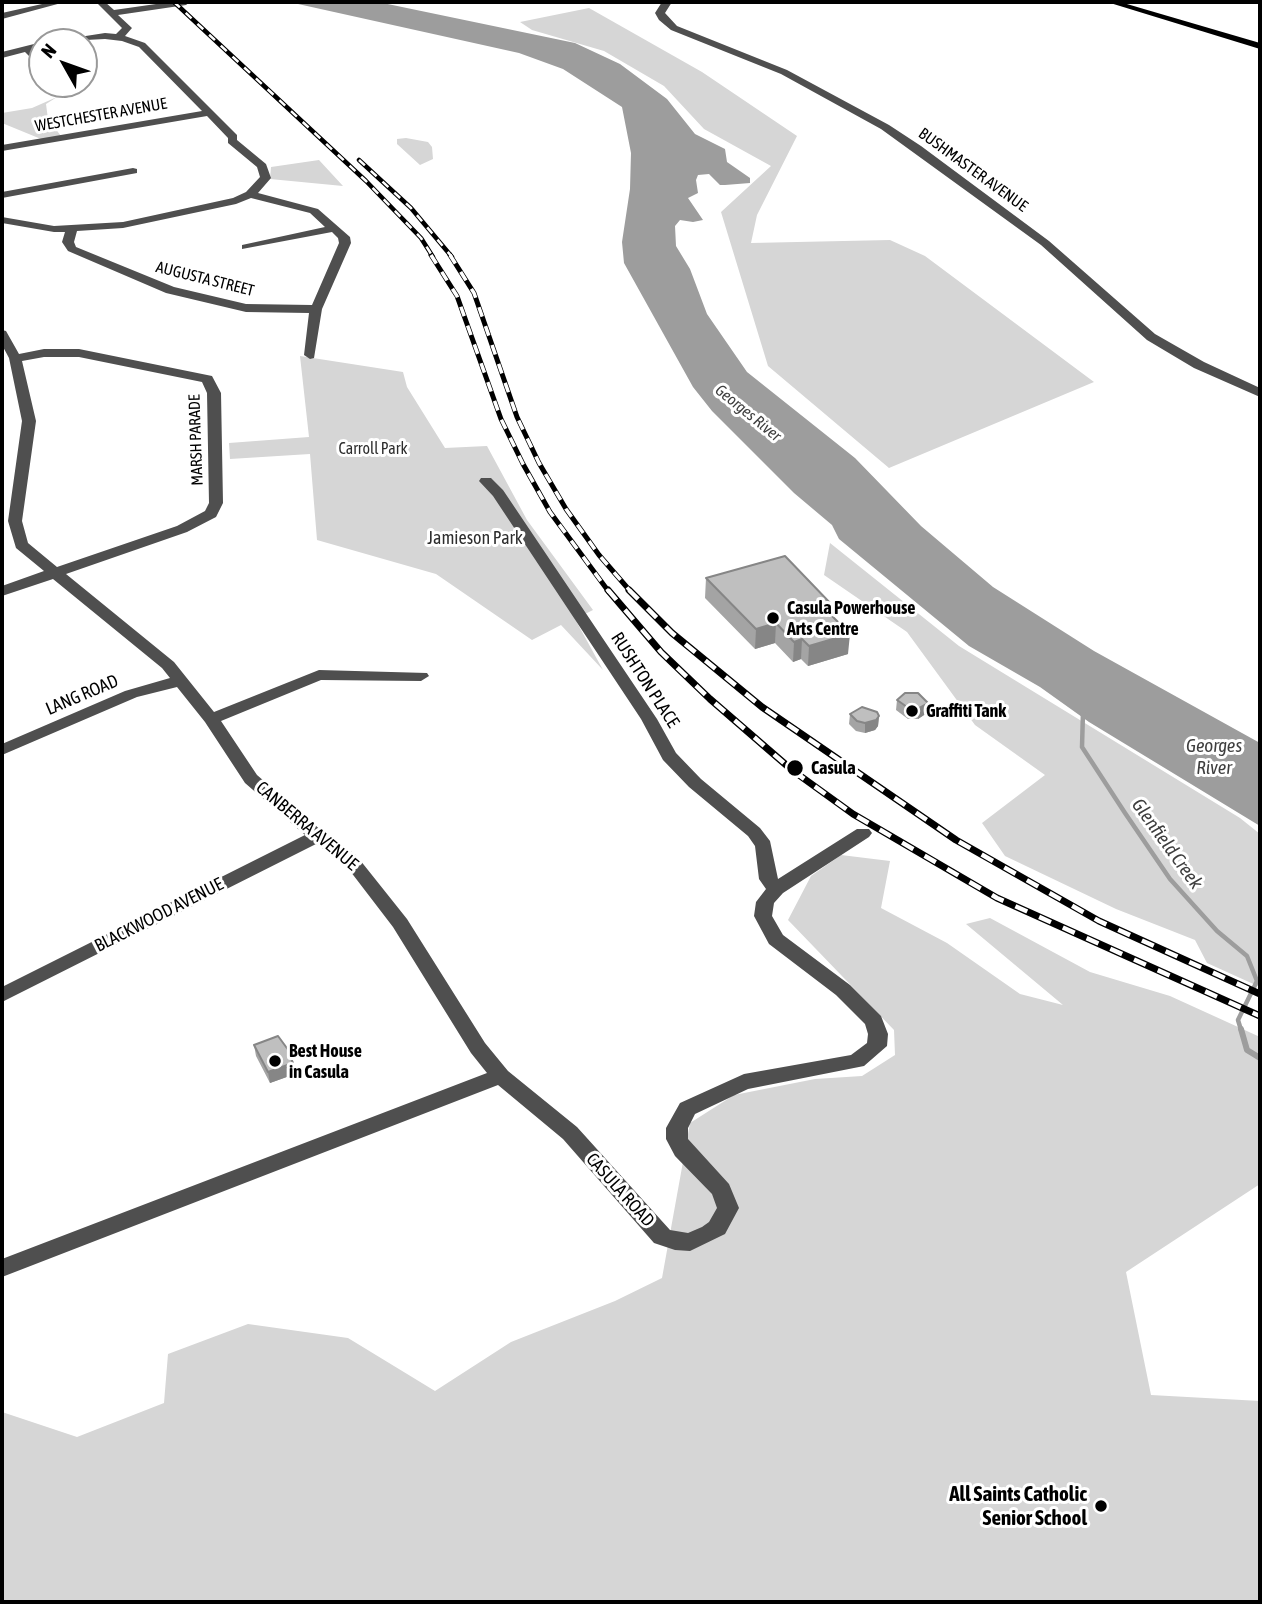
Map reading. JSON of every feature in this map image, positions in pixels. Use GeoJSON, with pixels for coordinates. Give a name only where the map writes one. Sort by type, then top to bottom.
{"type":"FeatureCollection","features":[{"type":"Feature","properties":{"kind":"main road"},"geometry":{"type":"LineString","coordinates":[[1111,2],[1260,46]]}},
{"type":"Feature","properties":{"kind":"street"},"geometry":{"type":"LineString","coordinates":[[2,16],[61,2]]}},
{"type":"Feature","properties":{"kind":"street"},"geometry":{"type":"LineString","coordinates":[[100,2],[127,28],[120,37]]}},
{"type":"Feature","properties":{"kind":"street"},"geometry":{"type":"LineString","coordinates":[[112,13],[186,2]]}},
{"type":"Feature","properties":{"kind":"street","name":"BUSHMASTER AVENUE"},"geometry":{"type":"LineString","coordinates":[[668,2],[662,6],[660,13],[674,29],[783,72],[885,127],[1045,243],[1151,337],[1199,365],[1260,393]]}},
{"type":"Feature","properties":{"kind":"street"},"geometry":{"type":"LineString","coordinates":[[2,220],[38,227],[72,229],[122,225],[221,205],[250,194],[266,178],[265,171],[257,160],[232,141],[233,137],[142,45],[120,37],[98,36]]}},
{"type":"Feature","properties":{"kind":"street"},"geometry":{"type":"LineString","coordinates":[[2,55],[27,49]]}},
{"type":"Feature","properties":{"kind":"street","name":"WESTCHESTER AVENUE"},"geometry":{"type":"LineString","coordinates":[[2,149],[207,113]]}},
{"type":"Feature","properties":{"kind":"street"},"geometry":{"type":"LineString","coordinates":[[2,195],[132,171]]}},
{"type":"Feature","properties":{"kind":"street"},"geometry":{"type":"LineString","coordinates":[[250,194],[314,211],[344,237],[345,243],[316,309],[310,355]]}},
{"type":"Feature","properties":{"kind":"street"},"geometry":{"type":"LineString","coordinates":[[246,247],[335,228]]}},
{"type":"Feature","properties":{"kind":"street","name":"AUGUSTA STREET"},"geometry":{"type":"LineString","coordinates":[[72,229],[68,242],[72,248],[170,290],[246,307],[316,309]]}},
{"type":"Feature","properties":{"kind":"street"},"geometry":{"type":"LineString","coordinates":[[2,334],[15,358]]}},
{"type":"Feature","properties":{"kind":"street","name":"MARSH PARADE"},"geometry":{"type":"LineString","coordinates":[[2,591],[182,529],[211,514],[216,503],[214,393],[207,379],[79,353],[44,353],[15,358]]}},
{"type":"Feature","properties":{"kind":"street","name":"CANBERRA AVENUE"},"geometry":{"type":"LineString","coordinates":[[15,358],[29,421],[15,521],[21,545],[168,665],[211,719],[251,779],[317,836],[350,859],[367,877],[446,993],[478,1048],[501,1076]]}},
{"type":"Feature","properties":{"kind":"street","name":"RUSHTON PLACE"},"geometry":{"type":"LineString","coordinates":[[486,481],[498,493],[669,756],[695,783],[754,832],[764,845],[768,879],[776,889]]}},
{"type":"Feature","properties":{"kind":"street"},"geometry":{"type":"LineString","coordinates":[[211,719],[319,676],[421,676]]}},
{"type":"Feature","properties":{"kind":"street","name":"LANG ROAD"},"geometry":{"type":"LineString","coordinates":[[2,750],[131,694],[179,681]]}},
{"type":"Feature","properties":{"kind":"street"},"geometry":{"type":"LineString","coordinates":[[776,889],[863,833]]}},
{"type":"Feature","properties":{"kind":"street","name":"BLACKWOOD AVENUE"},"geometry":{"type":"LineString","coordinates":[[2,995],[317,836]]}},
{"type":"Feature","properties":{"kind":"street","name":"CASULA ROAD"},"geometry":{"type":"LineString","coordinates":[[501,1076],[570,1133],[662,1237],[690,1242],[710,1233],[720,1223],[727,1205],[721,1190],[683,1150],[677,1139],[677,1128],[687,1109],[744,1082],[857,1061],[868,1055],[879,1040],[874,1021],[857,1004],[822,973],[776,939],[763,916],[765,902],[776,889]]}},
{"type":"Feature","properties":{"kind":"street"},"geometry":{"type":"LineString","coordinates":[[2,1268],[501,1076]]}},
{"type":"Feature","properties":{"kind":"green space"},"geometry":{"type":"Polygon","coordinates":[[[589,8],[702,72],[797,136],[757,215],[751,243],[890,240],[925,256],[1094,382],[889,468],[768,366],[721,212],[771,166],[704,129],[664,86],[604,51],[532,30],[520,22],[589,8]]]}},
{"type":"Feature","properties":{"kind":"green space"},"geometry":{"type":"Polygon","coordinates":[[[55,98],[46,104],[48,119],[61,136],[41,139],[2,123],[2,113],[32,108],[55,98]]]}},
{"type":"Feature","properties":{"kind":"green space"},"geometry":{"type":"Polygon","coordinates":[[[397,139],[428,142],[432,147],[433,159],[420,165],[397,144],[397,139]]]}},
{"type":"Feature","properties":{"kind":"green space"},"geometry":{"type":"Polygon","coordinates":[[[319,160],[343,186],[270,179],[271,167],[319,160]]]}},
{"type":"Feature","properties":{"kind":"green space"},"geometry":{"type":"Polygon","coordinates":[[[300,356],[403,372],[407,387],[445,448],[487,446],[527,520],[593,610],[575,619],[603,670],[561,625],[532,640],[436,574],[317,540],[310,454],[230,459],[229,443],[309,437],[300,356]]]}},
{"type":"Feature","properties":{"kind":"green space"},"geometry":{"type":"Polygon","coordinates":[[[830,543],[959,646],[1240,818],[1260,834],[1260,987],[1207,963],[1195,940],[1116,909],[1005,856],[982,823],[1045,775],[975,725],[907,632],[824,575],[830,543]]]}},
{"type":"Feature","properties":{"kind":"green space"},"geometry":{"type":"Polygon","coordinates":[[[841,855],[890,861],[881,908],[947,943],[1020,994],[1063,1005],[966,924],[990,918],[1090,972],[1170,996],[1260,1037],[1260,1184],[1126,1272],[1151,1395],[1260,1401],[1260,1602],[2,1602],[2,1412],[77,1437],[164,1403],[168,1354],[248,1324],[348,1338],[435,1391],[511,1342],[615,1301],[662,1278],[690,1123],[734,1095],[815,1079],[862,1076],[895,1055],[894,1030],[788,920],[811,876],[841,855]]]}},
{"type":"Feature","properties":{"kind":"water","name":"Georges River"},"geometry":{"type":"Polygon","coordinates":[[[289,2],[378,2],[575,43],[620,64],[667,99],[695,134],[725,149],[727,162],[750,178],[750,183],[720,185],[709,174],[698,175],[698,193],[688,198],[703,220],[680,220],[675,226],[676,246],[690,269],[707,314],[747,372],[855,458],[921,526],[993,587],[1094,651],[1260,743],[1260,826],[1089,722],[1040,687],[969,646],[839,539],[832,525],[794,493],[712,411],[693,387],[624,263],[622,242],[630,189],[631,153],[622,107],[563,69],[519,53],[289,2]]]}},
{"type":"Feature","properties":{"kind":"building"},"geometry":{"type":"Polygon","coordinates":[[[785,556],[833,606],[824,608],[850,634],[809,646],[802,639],[794,642],[776,623],[756,629],[706,578],[785,556]]]}},
{"type":"Feature","properties":{"kind":"building"},"geometry":{"type":"Polygon","coordinates":[[[905,693],[918,693],[928,703],[910,709],[897,700],[905,693]]]}},
{"type":"Feature","properties":{"kind":"building"},"geometry":{"type":"Polygon","coordinates":[[[862,707],[877,712],[879,716],[876,720],[865,723],[857,721],[850,714],[862,707]]]}},
{"type":"Feature","properties":{"kind":"building"},"geometry":{"type":"Polygon","coordinates":[[[278,1036],[292,1055],[290,1056],[293,1063],[268,1072],[254,1045],[278,1036]]]}},
{"type":"Feature","properties":{"kind":"waterway","name":"Glenfield Creek"},"geometry":{"type":"LineString","coordinates":[[1083,712],[1082,747],[1125,813],[1170,879],[1217,931],[1247,956],[1257,981],[1238,1020],[1241,1030]]}},
{"type":"Feature","properties":{"kind":"waterway","name":"Glenfield Creek"},"geometry":{"type":"LineString","coordinates":[[1241,1029],[1247,1050],[1260,1058]]}},
{"type":"Feature","properties":{"kind":"railway"},"geometry":{"type":"LineString","coordinates":[[174,2],[366,181],[421,238],[433,257]]}},
{"type":"Feature","properties":{"kind":"railway"},"geometry":{"type":"LineString","coordinates":[[359,160],[411,208],[452,257]]}},
{"type":"Feature","properties":{"kind":"railway"},"geometry":{"type":"LineString","coordinates":[[431,255],[457,296],[501,419],[523,464],[550,512],[609,592]]}},
{"type":"Feature","properties":{"kind":"railway"},"geometry":{"type":"LineString","coordinates":[[450,255],[474,293],[517,417],[539,463],[566,509],[599,555],[631,592]]}},
{"type":"Feature","properties":{"kind":"railway"},"geometry":{"type":"LineString","coordinates":[[608,590],[661,652],[710,699],[792,770],[853,814],[997,898],[1260,1016]]}},
{"type":"Feature","properties":{"kind":"railway"},"geometry":{"type":"LineString","coordinates":[[631,592],[672,633],[762,707],[956,840],[1099,921],[1260,994]]}},
{"type":"Feature","properties":{"kind":"place","name":"Casula Powerhouse Arts Centre"},"geometry":{"type":"Point","coordinates":[773,618]}},
{"type":"Feature","properties":{"kind":"place","name":"Graffiti Tank"},"geometry":{"type":"Point","coordinates":[912,711]}},
{"type":"Feature","properties":{"kind":"place","name":"Casula"},"geometry":{"type":"Point","coordinates":[795,768]}},
{"type":"Feature","properties":{"kind":"place","name":"Best House in Casula"},"geometry":{"type":"Point","coordinates":[275,1061]}},
{"type":"Feature","properties":{"kind":"place","name":"All Saints Catholic Senior School"},"geometry":{"type":"Point","coordinates":[1101,1506]}},
{"type":"Feature","properties":{"kind":"park label","name":"Carroll Park"},"geometry":{"type":"Point","coordinates":[373,449]}},
{"type":"Feature","properties":{"kind":"park label","name":"Jamieson Park"},"geometry":{"type":"Point","coordinates":[475,538]}}]}
